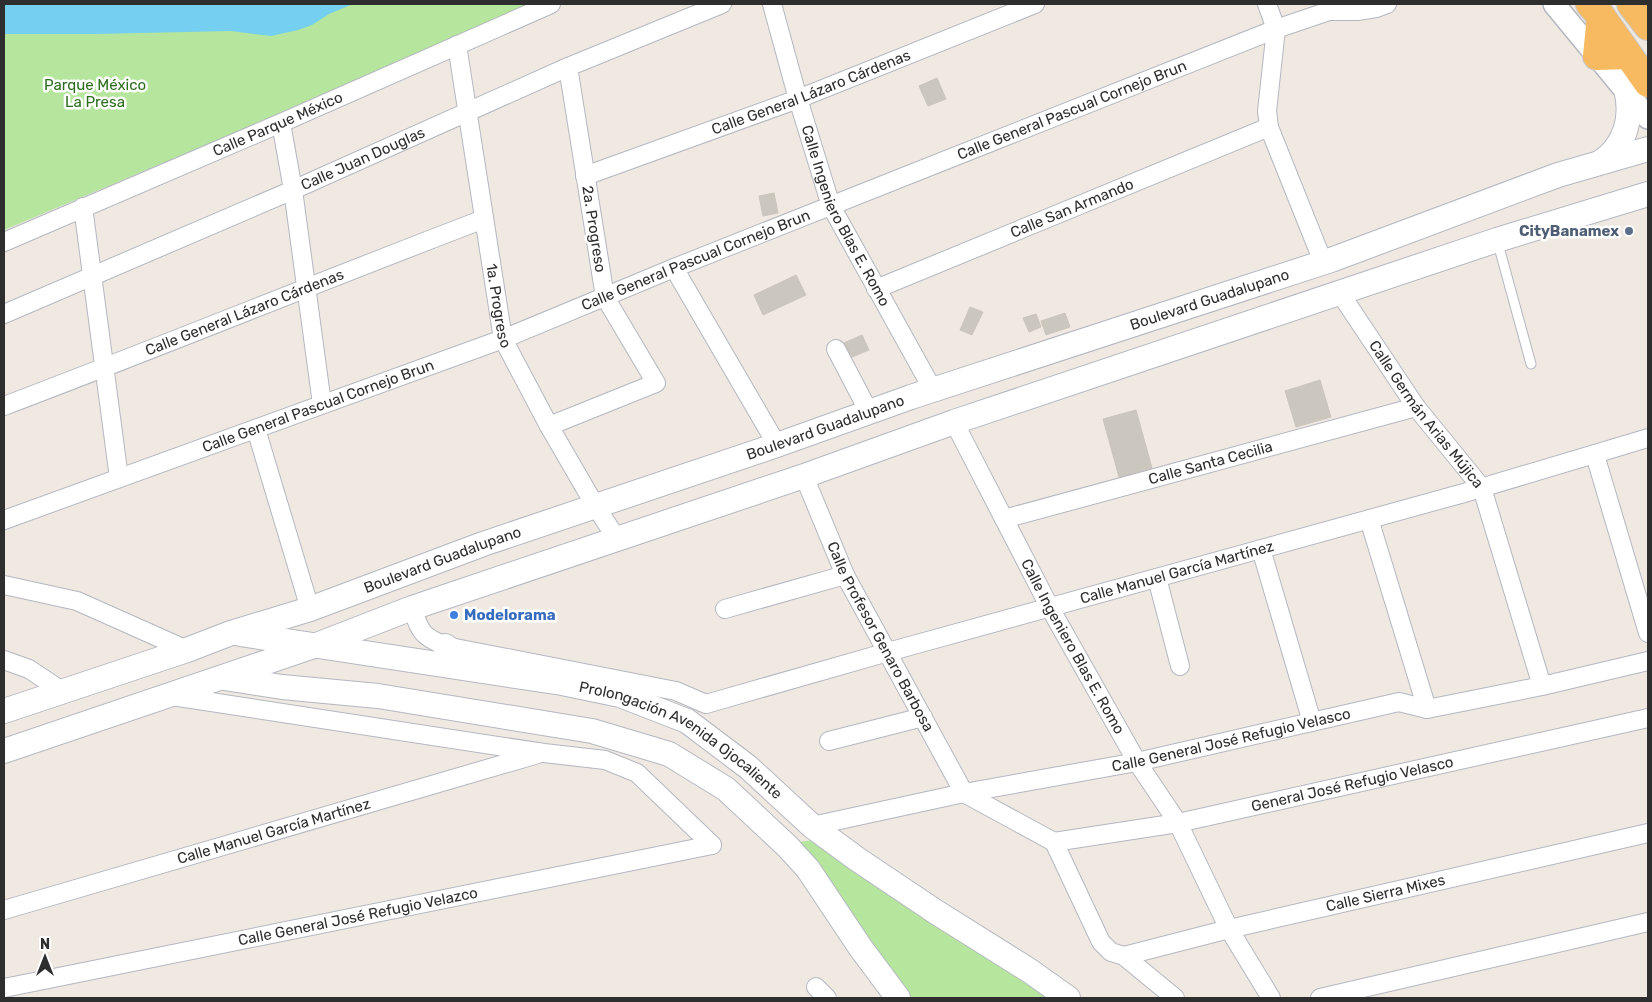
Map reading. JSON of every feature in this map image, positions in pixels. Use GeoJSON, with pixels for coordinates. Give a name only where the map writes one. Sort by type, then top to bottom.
{"type":"FeatureCollection","features":[{"type":"Feature","properties":{"kind":"highway"},"geometry":{"type":"LineString","coordinates":[[1631,4],[1648,26]]}},
{"type":"Feature","properties":{"kind":"highway"},"geometry":{"type":"LineString","coordinates":[[1595,10],[1597,56],[1628,55]]}},
{"type":"Feature","properties":{"kind":"highway"},"geometry":{"type":"LineString","coordinates":[[1595,10],[1628,55],[1637,86]]}},
{"type":"Feature","properties":{"kind":"main road"},"geometry":{"type":"LineString","coordinates":[[1596,164],[1614,151],[1626,131],[1637,86]]}},
{"type":"Feature","properties":{"kind":"main road","name":"Boulevard Guadalupano"},"geometry":{"type":"LineString","coordinates":[[4,711],[188,650],[231,633],[310,609],[483,544],[777,446],[933,390],[1323,262],[1558,175],[1648,149]]}},
{"type":"Feature","properties":{"kind":"main road"},"geometry":{"type":"LineString","coordinates":[[314,646],[412,608],[804,476],[954,422],[1497,240],[1643,198]]}},
{"type":"Feature","properties":{"kind":"main road"},"geometry":{"type":"LineString","coordinates":[[4,750],[219,677],[283,649],[317,620],[338,610],[461,566],[475,549],[483,544]]}},
{"type":"Feature","properties":{"kind":"main road","name":"Prolongación Avenida Ojocaliente"},"geometry":{"type":"LineString","coordinates":[[231,633],[283,649],[314,646],[562,683],[620,695],[687,721],[748,767],[812,826],[936,912],[1030,971],[1068,998]]}},
{"type":"Feature","properties":{"kind":"main road"},"geometry":{"type":"LineString","coordinates":[[444,646],[477,670]]}},
{"type":"Feature","properties":{"kind":"main road"},"geometry":{"type":"LineString","coordinates":[[282,687],[278,675],[283,649]]}},
{"type":"Feature","properties":{"kind":"main road","name":"Prolongación Avenida Ojocaliente"},"geometry":{"type":"LineString","coordinates":[[219,677],[282,687],[378,696],[592,731],[669,754],[726,789],[788,847],[808,869],[860,947],[898,998]]}},
{"type":"Feature","properties":{"kind":"street","name":"Calle Parque México"},"geometry":{"type":"LineString","coordinates":[[4,242],[282,123],[551,4]]}},
{"type":"Feature","properties":{"kind":"street","name":"Calle Juan Douglas"},"geometry":{"type":"LineString","coordinates":[[4,314],[293,190],[568,66],[722,4]]}},
{"type":"Feature","properties":{"kind":"street","name":"Calle Ingeniero Blas E. Romo"},"geometry":{"type":"LineString","coordinates":[[772,4],[798,99],[831,206],[933,390]]}},
{"type":"Feature","properties":{"kind":"street","name":"Calle General Lázaro Cárdenas"},"geometry":{"type":"LineString","coordinates":[[585,176],[798,99],[1035,4]]}},
{"type":"Feature","properties":{"kind":"street"},"geometry":{"type":"LineString","coordinates":[[1267,4],[1276,29],[1268,111],[1269,127],[1323,262]]}},
{"type":"Feature","properties":{"kind":"street","name":"Calle General Pascual Cornejo Brun"},"geometry":{"type":"LineString","coordinates":[[4,520],[503,339],[674,268],[1276,29],[1329,11],[1357,11],[1387,4]]}},
{"type":"Feature","properties":{"kind":"street"},"geometry":{"type":"LineString","coordinates":[[1554,4],[1597,56],[1637,86],[1648,118]]}},
{"type":"Feature","properties":{"kind":"street","name":"1a. Progreso"},"geometry":{"type":"LineString","coordinates":[[457,44],[503,339],[549,426],[617,539]]}},
{"type":"Feature","properties":{"kind":"street","name":"2a. Progreso"},"geometry":{"type":"LineString","coordinates":[[549,426],[656,383],[605,297],[568,66]]}},
{"type":"Feature","properties":{"kind":"street"},"geometry":{"type":"LineString","coordinates":[[282,123],[322,404]]}},
{"type":"Feature","properties":{"kind":"street","name":"Calle San Armando"},"geometry":{"type":"LineString","coordinates":[[876,288],[1269,127]]}},
{"type":"Feature","properties":{"kind":"street"},"geometry":{"type":"LineString","coordinates":[[83,207],[119,478]]}},
{"type":"Feature","properties":{"kind":"street","name":"Calle General Lázaro Cárdenas"},"geometry":{"type":"LineString","coordinates":[[4,406],[484,218]]}},
{"type":"Feature","properties":{"kind":"street"},"geometry":{"type":"LineString","coordinates":[[674,268],[777,446]]}},
{"type":"Feature","properties":{"kind":"street","name":"Calle Germán Arias Mújica"},"geometry":{"type":"LineString","coordinates":[[1340,293],[1416,407],[1482,488],[1542,686]]}},
{"type":"Feature","properties":{"kind":"street"},"geometry":{"type":"LineString","coordinates":[[836,349],[869,412]]}},
{"type":"Feature","properties":{"kind":"street","name":"Calle Santa Cecilia"},"geometry":{"type":"LineString","coordinates":[[1004,520],[1416,407]]}},
{"type":"Feature","properties":{"kind":"street","name":"Calle Ingeniero Blas E. Romo"},"geometry":{"type":"LineString","coordinates":[[954,422],[1050,608],[1137,762],[1178,823],[1229,929],[1271,998]]}},
{"type":"Feature","properties":{"kind":"street"},"geometry":{"type":"LineString","coordinates":[[256,429],[310,609]]}},
{"type":"Feature","properties":{"kind":"street","name":"Calle Manuel García Martínez"},"geometry":{"type":"LineString","coordinates":[[444,646],[676,692],[706,704],[1482,488],[1648,438]]}},
{"type":"Feature","properties":{"kind":"street"},"geometry":{"type":"LineString","coordinates":[[1595,455],[1648,634]]}},
{"type":"Feature","properties":{"kind":"street","name":"Calle Profesor Genaro Barbosa"},"geometry":{"type":"LineString","coordinates":[[804,476],[845,575],[964,793]]}},
{"type":"Feature","properties":{"kind":"street"},"geometry":{"type":"LineString","coordinates":[[1369,519],[1427,708]]}},
{"type":"Feature","properties":{"kind":"street"},"geometry":{"type":"LineString","coordinates":[[1260,549],[1312,722]]}},
{"type":"Feature","properties":{"kind":"street"},"geometry":{"type":"LineString","coordinates":[[725,609],[845,575]]}},
{"type":"Feature","properties":{"kind":"street"},"geometry":{"type":"LineString","coordinates":[[1157,578],[1180,666]]}},
{"type":"Feature","properties":{"kind":"street"},"geometry":{"type":"LineString","coordinates":[[4,585],[77,601],[188,650]]}},
{"type":"Feature","properties":{"kind":"street"},"geometry":{"type":"LineString","coordinates":[[412,608],[421,632],[427,638],[444,646]]}},
{"type":"Feature","properties":{"kind":"street"},"geometry":{"type":"LineString","coordinates":[[4,660],[29,669],[62,692]]}},
{"type":"Feature","properties":{"kind":"street","name":"Calle General José Refugio Velasco"},"geometry":{"type":"LineString","coordinates":[[812,826],[964,793],[1137,762],[1399,702],[1427,708],[1542,686],[1648,661]]}},
{"type":"Feature","properties":{"kind":"street"},"geometry":{"type":"LineString","coordinates":[[168,695],[544,753],[584,756],[592,731]]}},
{"type":"Feature","properties":{"kind":"street"},"geometry":{"type":"LineString","coordinates":[[829,742],[923,717]]}},
{"type":"Feature","properties":{"kind":"street","name":"General José Refugio Velasco"},"geometry":{"type":"LineString","coordinates":[[1054,842],[1178,823],[1648,718]]}},
{"type":"Feature","properties":{"kind":"street","name":"Calle Manuel García Martínez"},"geometry":{"type":"LineString","coordinates":[[4,910],[544,753]]}},
{"type":"Feature","properties":{"kind":"street","name":"Calle General José Refugio Velazco"},"geometry":{"type":"LineString","coordinates":[[4,988],[712,845],[637,773],[605,760],[584,756]]}},
{"type":"Feature","properties":{"kind":"street"},"geometry":{"type":"LineString","coordinates":[[964,793],[1054,842],[1101,942],[1111,952],[1124,956],[1175,998]]}},
{"type":"Feature","properties":{"kind":"street","name":"Calle Sierra Mixes"},"geometry":{"type":"LineString","coordinates":[[1124,956],[1229,929],[1648,833]]}},
{"type":"Feature","properties":{"kind":"street"},"geometry":{"type":"LineString","coordinates":[[1320,998],[1370,993],[1648,922]]}},
{"type":"Feature","properties":{"kind":"lane"},"geometry":{"type":"LineString","coordinates":[[1497,240],[1531,364]]}},
{"type":"Feature","properties":{"kind":"green space","name":"Parque México La Presa"},"geometry":{"type":"Polygon","coordinates":[[[4,4],[530,4],[215,141],[4,230],[4,4]]]}},
{"type":"Feature","properties":{"kind":"green space"},"geometry":{"type":"Polygon","coordinates":[[[813,840],[1050,998],[912,998],[799,842],[813,840]]]}},
{"type":"Feature","properties":{"kind":"water"},"geometry":{"type":"Polygon","coordinates":[[[4,4],[353,4],[329,14],[312,25],[271,36],[231,31],[4,34],[4,4]]]}},
{"type":"Feature","properties":{"kind":"building"},"geometry":{"type":"Polygon","coordinates":[[[937,78],[946,99],[928,106],[919,86],[937,78]]]}},
{"type":"Feature","properties":{"kind":"building"},"geometry":{"type":"Polygon","coordinates":[[[774,193],[778,213],[763,216],[759,196],[774,193]]]}},
{"type":"Feature","properties":{"kind":"building"},"geometry":{"type":"Polygon","coordinates":[[[796,275],[806,295],[763,315],[754,295],[796,275]]]}},
{"type":"Feature","properties":{"kind":"building"},"geometry":{"type":"Polygon","coordinates":[[[970,307],[983,312],[972,335],[960,330],[970,307]]]}},
{"type":"Feature","properties":{"kind":"building"},"geometry":{"type":"Polygon","coordinates":[[[1065,313],[1070,327],[1046,335],[1041,321],[1065,313]]]}},
{"type":"Feature","properties":{"kind":"building"},"geometry":{"type":"Polygon","coordinates":[[[1036,314],[1041,327],[1029,332],[1023,318],[1036,314]]]}},
{"type":"Feature","properties":{"kind":"building"},"geometry":{"type":"Polygon","coordinates":[[[862,335],[869,350],[852,357],[844,343],[862,335]]]}},
{"type":"Feature","properties":{"kind":"building"},"geometry":{"type":"Polygon","coordinates":[[[1320,380],[1331,417],[1296,427],[1285,391],[1320,380]]]}},
{"type":"Feature","properties":{"kind":"building"},"geometry":{"type":"Polygon","coordinates":[[[1136,410],[1152,468],[1119,477],[1103,419],[1136,410]]]}},
{"type":"Feature","properties":{"kind":"place","name":"CityBanamex"},"geometry":{"type":"Point","coordinates":[1629,231]}},
{"type":"Feature","properties":{"kind":"place","name":"Modelorama"},"geometry":{"type":"Point","coordinates":[454,615]}}]}
